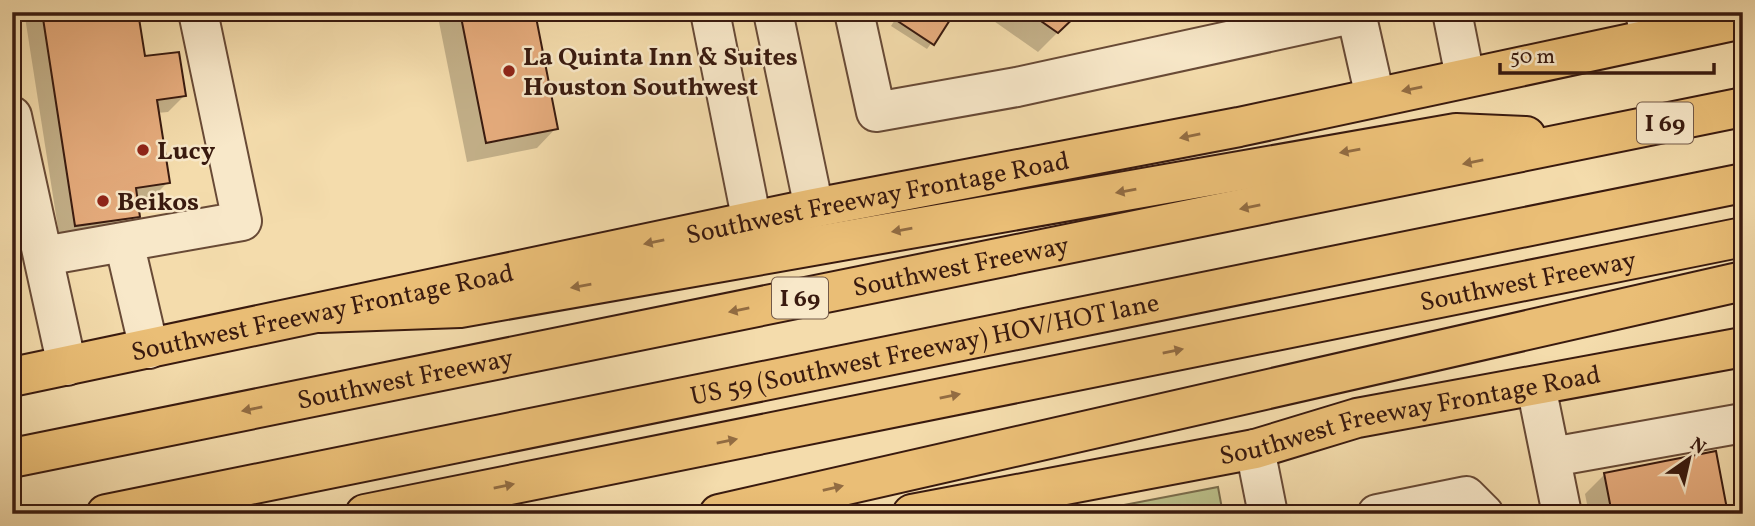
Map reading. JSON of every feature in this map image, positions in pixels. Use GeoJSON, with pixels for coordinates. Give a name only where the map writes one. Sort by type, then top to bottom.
{"type":"FeatureCollection","features":[{"type":"Feature","properties":{"kind":"main road","name":"Southwest Freeway Frontage Road"},"geometry":{"type":"LineString","coordinates":[[12,377],[814,208],[1240,127],[1465,77],[1648,25],[1743,19]]}},
{"type":"Feature","properties":{"kind":"main road","name":"Southwest Freeway"},"geometry":{"type":"LineString","coordinates":[[12,458],[1743,107]]}},
{"type":"Feature","properties":{"kind":"main road"},"geometry":{"type":"LineString","coordinates":[[320,313],[460,308],[1456,133],[1588,138]]}},
{"type":"Feature","properties":{"kind":"main road","name":"US 59 (Southwest Freeway) HOV/HOT lane"},"geometry":{"type":"LineString","coordinates":[[106,514],[1743,183]]}},
{"type":"Feature","properties":{"kind":"main road","name":"Southwest Freeway"},"geometry":{"type":"LineString","coordinates":[[365,514],[1743,237]]}},
{"type":"Feature","properties":{"kind":"main road"},"geometry":{"type":"LineString","coordinates":[[719,514],[1743,281]]}},
{"type":"Feature","properties":{"kind":"main road","name":"Southwest Freeway Frontage Road"},"geometry":{"type":"LineString","coordinates":[[912,514],[1255,449],[1357,418],[1743,347]]}},
{"type":"Feature","properties":{"kind":"street"},"geometry":{"type":"LineString","coordinates":[[44,256],[242,221],[198,12]]}},
{"type":"Feature","properties":{"kind":"street"},"geometry":{"type":"LineString","coordinates":[[710,12],[752,222]]}},
{"type":"Feature","properties":{"kind":"street"},"geometry":{"type":"LineString","coordinates":[[773,12],[814,208]]}},
{"type":"Feature","properties":{"kind":"street"},"geometry":{"type":"LineString","coordinates":[[854,12],[876,112],[1017,87],[1359,13],[1375,97]]}},
{"type":"Feature","properties":{"kind":"street"},"geometry":{"type":"LineString","coordinates":[[1452,12],[1465,77]]}},
{"type":"Feature","properties":{"kind":"street"},"geometry":{"type":"LineString","coordinates":[[12,117],[67,366]]}},
{"type":"Feature","properties":{"kind":"street"},"geometry":{"type":"LineString","coordinates":[[124,242],[149,349]]}},
{"type":"Feature","properties":{"kind":"street"},"geometry":{"type":"LineString","coordinates":[[1535,386],[1562,514]]}},
{"type":"Feature","properties":{"kind":"street"},"geometry":{"type":"LineString","coordinates":[[1552,457],[1743,423]]}},
{"type":"Feature","properties":{"kind":"street"},"geometry":{"type":"LineString","coordinates":[[1255,449],[1268,514]]}},
{"type":"Feature","properties":{"kind":"street"},"geometry":{"type":"LineString","coordinates":[[1377,514],[1466,496],[1484,514]]}},
{"type":"Feature","properties":{"kind":"green space"},"geometry":{"type":"Polygon","coordinates":[[[1218,487],[1223,514],[1077,514],[1218,487]]]}},
{"type":"Feature","properties":{"kind":"building"},"geometry":{"type":"Polygon","coordinates":[[[42,12],[138,12],[145,56],[179,52],[186,96],[157,100],[170,183],[136,188],[140,217],[75,226],[42,12]]]}},
{"type":"Feature","properties":{"kind":"building","name":"La Quinta Inn & Suites Houston Southwest"},"geometry":{"type":"Polygon","coordinates":[[[460,12],[535,12],[558,129],[486,143],[460,12]]]}},
{"type":"Feature","properties":{"kind":"building"},"geometry":{"type":"Polygon","coordinates":[[[901,12],[955,12],[934,45],[896,20],[901,12]]]}},
{"type":"Feature","properties":{"kind":"building"},"geometry":{"type":"Polygon","coordinates":[[[1028,12],[1080,12],[1058,33],[1028,12]]]}},
{"type":"Feature","properties":{"kind":"building"},"geometry":{"type":"Polygon","coordinates":[[[1716,451],[1727,509],[1743,506],[1743,514],[1612,514],[1604,473],[1716,451]]]}},
{"type":"Feature","properties":{"kind":"place","name":"La Quinta Inn & Suites Houston Southwest"},"geometry":{"type":"Point","coordinates":[509,71]}},
{"type":"Feature","properties":{"kind":"place","name":"Lucy"},"geometry":{"type":"Point","coordinates":[143,150]}},
{"type":"Feature","properties":{"kind":"place","name":"Beikos"},"geometry":{"type":"Point","coordinates":[103,201]}}]}
